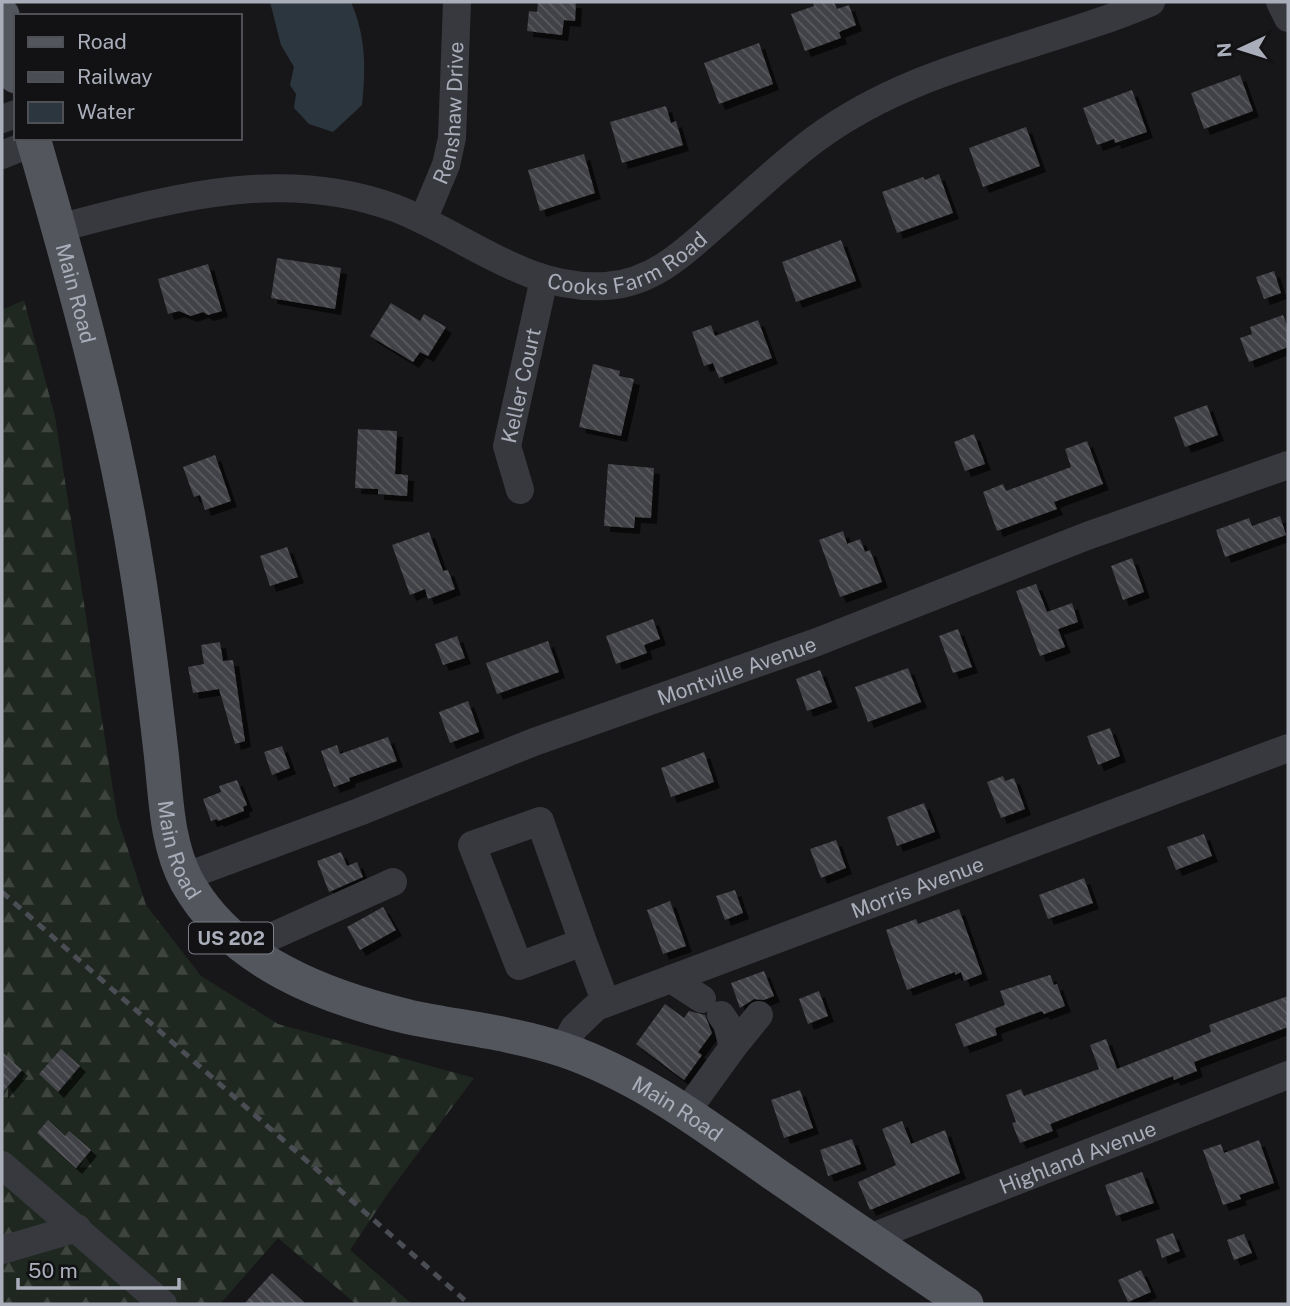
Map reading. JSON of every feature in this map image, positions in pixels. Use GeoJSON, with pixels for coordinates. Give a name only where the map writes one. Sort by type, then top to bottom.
{"type":"FeatureCollection","features":[{"type":"Feature","properties":{"kind":"main road"},"geometry":{"type":"LineString","coordinates":[[2,15],[14,67]]}},
{"type":"Feature","properties":{"kind":"main road","name":"Main Road"},"geometry":{"type":"LineString","coordinates":[[30,140],[71,266],[109,428],[136,564],[173,845],[184,877],[211,918],[244,949],[313,986],[368,1006],[411,1017],[526,1039],[563,1049],[610,1067],[649,1087],[867,1239],[967,1304]]}},
{"type":"Feature","properties":{"kind":"street","name":"Renshaw Drive"},"geometry":{"type":"LineString","coordinates":[[423,220],[446,165],[452,138],[457,2]]}},
{"type":"Feature","properties":{"kind":"street","name":"Cooks Farm Road"},"geometry":{"type":"LineString","coordinates":[[60,228],[172,198],[233,189],[321,191],[393,207],[423,220],[505,265],[544,279],[579,286],[608,286],[651,274],[688,250],[814,141],[850,116],[889,95],[929,76],[1151,2]]}},
{"type":"Feature","properties":{"kind":"street"},"geometry":{"type":"LineString","coordinates":[[1280,2],[1288,18]]}},
{"type":"Feature","properties":{"kind":"street"},"geometry":{"type":"LineString","coordinates":[[2,155],[18,140]]}},
{"type":"Feature","properties":{"kind":"street","name":"Keller Court"},"geometry":{"type":"LineString","coordinates":[[520,490],[507,446],[544,279]]}},
{"type":"Feature","properties":{"kind":"street","name":"Montville Avenue"},"geometry":{"type":"LineString","coordinates":[[184,877],[359,812],[534,742],[817,642],[1087,536],[1288,465]]}},
{"type":"Feature","properties":{"kind":"street","name":"Morris Avenue"},"geometry":{"type":"LineString","coordinates":[[563,1049],[574,1028],[596,1007],[1288,748]]}},
{"type":"Feature","properties":{"kind":"street"},"geometry":{"type":"LineString","coordinates":[[583,942],[519,966],[472,845],[540,821],[606,1003]]}},
{"type":"Feature","properties":{"kind":"street"},"geometry":{"type":"LineString","coordinates":[[244,949],[393,882]]}},
{"type":"Feature","properties":{"kind":"street"},"geometry":{"type":"LineString","coordinates":[[671,979],[712,1007],[727,1024],[733,1047]]}},
{"type":"Feature","properties":{"kind":"street"},"geometry":{"type":"LineString","coordinates":[[686,1112],[760,1015]]}},
{"type":"Feature","properties":{"kind":"street","name":"Highland Avenue"},"geometry":{"type":"LineString","coordinates":[[867,1239],[1288,1075]]}},
{"type":"Feature","properties":{"kind":"street"},"geometry":{"type":"LineString","coordinates":[[2,1165],[163,1304]]}},
{"type":"Feature","properties":{"kind":"street"},"geometry":{"type":"LineString","coordinates":[[2,1250],[77,1228]]}},
{"type":"Feature","properties":{"kind":"green space"},"geometry":{"type":"Polygon","coordinates":[[[24,300],[55,417],[117,816],[146,905],[201,976],[278,1024],[474,1078],[389,1192],[350,1250],[412,1304],[356,1304],[278,1238],[220,1304],[2,1304],[2,310],[24,300]]]}},
{"type":"Feature","properties":{"kind":"water"},"geometry":{"type":"Polygon","coordinates":[[[270,2],[351,2],[360,28],[364,53],[362,105],[333,132],[309,124],[294,108],[296,94],[290,85],[294,67],[281,45],[270,2]]]}},
{"type":"Feature","properties":{"kind":"building"},"geometry":{"type":"Polygon","coordinates":[[[538,2],[576,2],[575,21],[564,20],[562,35],[527,31],[529,11],[537,12],[538,2]]]}},
{"type":"Feature","properties":{"kind":"building"},"geometry":{"type":"Polygon","coordinates":[[[813,2],[834,2],[837,9],[849,5],[856,25],[839,32],[841,38],[805,51],[791,14],[814,6],[813,2]]]}},
{"type":"Feature","properties":{"kind":"building"},"geometry":{"type":"Polygon","coordinates":[[[759,43],[773,84],[719,104],[704,63],[759,43]]]}},
{"type":"Feature","properties":{"kind":"building"},"geometry":{"type":"Polygon","coordinates":[[[1240,75],[1253,111],[1204,129],[1191,93],[1240,75]]]}},
{"type":"Feature","properties":{"kind":"building"},"geometry":{"type":"Polygon","coordinates":[[[1132,90],[1147,132],[1115,143],[1114,139],[1097,145],[1083,108],[1132,90]]]}},
{"type":"Feature","properties":{"kind":"building"},"geometry":{"type":"Polygon","coordinates":[[[666,106],[671,123],[676,121],[683,145],[622,163],[610,122],[666,106]]]}},
{"type":"Feature","properties":{"kind":"building"},"geometry":{"type":"Polygon","coordinates":[[[1026,127],[1040,166],[983,187],[969,148],[1026,127]]]}},
{"type":"Feature","properties":{"kind":"building"},"geometry":{"type":"Polygon","coordinates":[[[584,154],[595,193],[540,211],[528,170],[584,154]]]}},
{"type":"Feature","properties":{"kind":"building"},"geometry":{"type":"Polygon","coordinates":[[[939,174],[953,213],[897,233],[882,192],[939,174]]]}},
{"type":"Feature","properties":{"kind":"building"},"geometry":{"type":"Polygon","coordinates":[[[841,240],[856,281],[796,302],[782,262],[841,240]]]}},
{"type":"Feature","properties":{"kind":"building"},"geometry":{"type":"Polygon","coordinates":[[[277,258],[341,268],[335,309],[271,298],[277,258]]]}},
{"type":"Feature","properties":{"kind":"building"},"geometry":{"type":"Polygon","coordinates":[[[208,264],[222,311],[191,316],[179,311],[168,314],[158,279],[208,264]]]}},
{"type":"Feature","properties":{"kind":"building"},"geometry":{"type":"Polygon","coordinates":[[[1274,271],[1281,293],[1264,299],[1256,277],[1274,271]]]}},
{"type":"Feature","properties":{"kind":"building"},"geometry":{"type":"Polygon","coordinates":[[[391,303],[420,321],[424,314],[446,327],[428,356],[420,352],[413,362],[370,336],[391,303]]]}},
{"type":"Feature","properties":{"kind":"building"},"geometry":{"type":"Polygon","coordinates":[[[1283,315],[1288,328],[1288,347],[1249,362],[1240,338],[1252,334],[1250,327],[1283,315]]]}},
{"type":"Feature","properties":{"kind":"building"},"geometry":{"type":"Polygon","coordinates":[[[758,320],[772,358],[719,378],[713,363],[704,366],[692,332],[711,325],[715,336],[758,320]]]}},
{"type":"Feature","properties":{"kind":"building"},"geometry":{"type":"Polygon","coordinates":[[[593,364],[620,371],[619,376],[634,379],[621,436],[579,427],[593,364]]]}},
{"type":"Feature","properties":{"kind":"building"},"geometry":{"type":"Polygon","coordinates":[[[1207,405],[1218,435],[1185,447],[1174,417],[1207,405]]]}},
{"type":"Feature","properties":{"kind":"building"},"geometry":{"type":"Polygon","coordinates":[[[358,429],[397,431],[395,474],[408,475],[407,496],[378,494],[378,489],[355,488],[358,429]]]}},
{"type":"Feature","properties":{"kind":"building"},"geometry":{"type":"Polygon","coordinates":[[[974,434],[985,464],[965,471],[954,442],[974,434]]]}},
{"type":"Feature","properties":{"kind":"building"},"geometry":{"type":"Polygon","coordinates":[[[1087,441],[1103,484],[1054,502],[1057,509],[997,531],[983,492],[1003,484],[1006,491],[1071,467],[1065,449],[1087,441]]]}},
{"type":"Feature","properties":{"kind":"building"},"geometry":{"type":"Polygon","coordinates":[[[215,455],[231,501],[205,510],[200,495],[194,497],[183,467],[215,455]]]}},
{"type":"Feature","properties":{"kind":"building"},"geometry":{"type":"Polygon","coordinates":[[[608,464],[654,468],[651,518],[635,517],[634,528],[604,526],[608,464]]]}},
{"type":"Feature","properties":{"kind":"building"},"geometry":{"type":"Polygon","coordinates":[[[1280,516],[1286,535],[1225,557],[1216,530],[1249,518],[1252,526],[1280,516]]]}},
{"type":"Feature","properties":{"kind":"building"},"geometry":{"type":"Polygon","coordinates":[[[843,531],[847,544],[860,539],[865,552],[870,550],[882,582],[840,597],[819,540],[843,531]]]}},
{"type":"Feature","properties":{"kind":"building"},"geometry":{"type":"Polygon","coordinates":[[[429,532],[443,571],[448,570],[455,589],[428,599],[425,589],[410,595],[392,545],[429,532]]]}},
{"type":"Feature","properties":{"kind":"building"},"geometry":{"type":"Polygon","coordinates":[[[287,547],[298,577],[270,586],[260,556],[287,547]]]}},
{"type":"Feature","properties":{"kind":"building"},"geometry":{"type":"Polygon","coordinates":[[[1132,558],[1144,592],[1123,600],[1111,566],[1132,558]]]}},
{"type":"Feature","properties":{"kind":"building"},"geometry":{"type":"Polygon","coordinates":[[[1036,584],[1047,612],[1072,603],[1078,622],[1058,629],[1065,647],[1040,656],[1016,591],[1036,584]]]}},
{"type":"Feature","properties":{"kind":"building"},"geometry":{"type":"Polygon","coordinates":[[[653,619],[660,639],[644,645],[647,653],[616,664],[606,636],[653,619]]]}},
{"type":"Feature","properties":{"kind":"building"},"geometry":{"type":"Polygon","coordinates":[[[958,629],[972,667],[953,673],[939,636],[958,629]]]}},
{"type":"Feature","properties":{"kind":"building"},"geometry":{"type":"Polygon","coordinates":[[[457,636],[465,658],[443,665],[435,644],[457,636]]]}},
{"type":"Feature","properties":{"kind":"building"},"geometry":{"type":"Polygon","coordinates":[[[548,641],[559,672],[497,694],[486,663],[548,641]]]}},
{"type":"Feature","properties":{"kind":"building"},"geometry":{"type":"Polygon","coordinates":[[[220,642],[223,661],[233,660],[245,741],[235,744],[219,689],[193,693],[188,667],[204,664],[201,645],[220,642]]]}},
{"type":"Feature","properties":{"kind":"building"},"geometry":{"type":"Polygon","coordinates":[[[908,668],[921,702],[868,722],[855,687],[908,668]]]}},
{"type":"Feature","properties":{"kind":"building"},"geometry":{"type":"Polygon","coordinates":[[[820,670],[832,702],[807,711],[796,679],[820,670]]]}},
{"type":"Feature","properties":{"kind":"building"},"geometry":{"type":"Polygon","coordinates":[[[468,701],[479,732],[450,743],[439,712],[468,701]]]}},
{"type":"Feature","properties":{"kind":"building"},"geometry":{"type":"Polygon","coordinates":[[[1110,728],[1120,756],[1098,765],[1087,736],[1110,728]]]}},
{"type":"Feature","properties":{"kind":"building"},"geometry":{"type":"Polygon","coordinates":[[[388,737],[397,761],[349,778],[350,781],[334,787],[321,751],[337,745],[340,754],[388,737]]]}},
{"type":"Feature","properties":{"kind":"building"},"geometry":{"type":"Polygon","coordinates":[[[282,746],[290,768],[272,775],[264,752],[282,746]]]}},
{"type":"Feature","properties":{"kind":"building"},"geometry":{"type":"Polygon","coordinates":[[[704,752],[714,782],[671,797],[661,768],[704,752]]]}},
{"type":"Feature","properties":{"kind":"building"},"geometry":{"type":"Polygon","coordinates":[[[1003,776],[1005,781],[1014,778],[1025,809],[1001,818],[987,782],[1003,776]]]}},
{"type":"Feature","properties":{"kind":"building"},"geometry":{"type":"Polygon","coordinates":[[[237,780],[247,805],[243,807],[244,811],[211,821],[203,799],[221,792],[219,786],[237,780]]]}},
{"type":"Feature","properties":{"kind":"building"},"geometry":{"type":"Polygon","coordinates":[[[924,803],[935,832],[897,846],[887,817],[924,803]]]}},
{"type":"Feature","properties":{"kind":"building"},"geometry":{"type":"Polygon","coordinates":[[[1204,834],[1212,856],[1176,870],[1167,847],[1204,834]]]}},
{"type":"Feature","properties":{"kind":"building"},"geometry":{"type":"Polygon","coordinates":[[[836,840],[846,868],[821,878],[810,849],[836,840]]]}},
{"type":"Feature","properties":{"kind":"building"},"geometry":{"type":"Polygon","coordinates":[[[341,852],[347,866],[357,862],[363,877],[329,892],[317,861],[341,852]]]}},
{"type":"Feature","properties":{"kind":"building"},"geometry":{"type":"Polygon","coordinates":[[[1084,878],[1093,903],[1048,919],[1039,895],[1084,878]]]}},
{"type":"Feature","properties":{"kind":"building"},"geometry":{"type":"Polygon","coordinates":[[[735,890],[743,913],[725,920],[716,896],[735,890]]]}},
{"type":"Feature","properties":{"kind":"building"},"geometry":{"type":"Polygon","coordinates":[[[670,901],[686,946],[663,954],[647,910],[670,901]]]}},
{"type":"Feature","properties":{"kind":"building"},"geometry":{"type":"Polygon","coordinates":[[[383,907],[396,930],[360,950],[347,927],[383,907]]]}},
{"type":"Feature","properties":{"kind":"building"},"geometry":{"type":"Polygon","coordinates":[[[959,909],[982,974],[964,981],[961,972],[955,975],[955,972],[907,990],[886,930],[916,919],[918,924],[959,909]]]}},
{"type":"Feature","properties":{"kind":"building"},"geometry":{"type":"Polygon","coordinates":[[[764,971],[774,996],[764,1000],[754,999],[740,1008],[731,983],[764,971]]]}},
{"type":"Feature","properties":{"kind":"building"},"geometry":{"type":"Polygon","coordinates":[[[1050,975],[1054,985],[1057,984],[1065,1006],[1044,1014],[1042,1011],[995,1028],[997,1035],[964,1047],[955,1024],[1005,1005],[1000,991],[1050,975]]]}},
{"type":"Feature","properties":{"kind":"building"},"geometry":{"type":"Polygon","coordinates":[[[819,991],[828,1016],[808,1024],[799,999],[819,991]]]}},
{"type":"Feature","properties":{"kind":"building"},"geometry":{"type":"Polygon","coordinates":[[[1288,996],[1288,1027],[1194,1062],[1197,1071],[1174,1080],[1173,1076],[1050,1124],[1053,1131],[1020,1143],[1006,1095],[1021,1089],[1024,1096],[1099,1069],[1090,1045],[1106,1039],[1117,1069],[1211,1032],[1209,1025],[1288,996]]]}},
{"type":"Feature","properties":{"kind":"building"},"geometry":{"type":"Polygon","coordinates":[[[665,1004],[684,1018],[689,1011],[705,1015],[712,1033],[698,1052],[702,1055],[684,1080],[636,1044],[665,1004]]]}},
{"type":"Feature","properties":{"kind":"building"},"geometry":{"type":"Polygon","coordinates":[[[61,1049],[80,1066],[58,1092],[39,1074],[61,1049]]]}},
{"type":"Feature","properties":{"kind":"building"},"geometry":{"type":"Polygon","coordinates":[[[2,1052],[22,1070],[2,1093],[2,1052]]]}},
{"type":"Feature","properties":{"kind":"building"},"geometry":{"type":"Polygon","coordinates":[[[800,1090],[813,1128],[784,1138],[771,1100],[800,1090]]]}},
{"type":"Feature","properties":{"kind":"building"},"geometry":{"type":"Polygon","coordinates":[[[48,1120],[65,1136],[69,1131],[91,1150],[76,1168],[37,1133],[48,1120]]]}},
{"type":"Feature","properties":{"kind":"building"},"geometry":{"type":"Polygon","coordinates":[[[902,1121],[911,1144],[945,1130],[960,1173],[870,1210],[858,1182],[896,1165],[882,1129],[902,1121]]]}},
{"type":"Feature","properties":{"kind":"building"},"geometry":{"type":"Polygon","coordinates":[[[852,1139],[861,1164],[828,1176],[820,1150],[852,1139]]]}},
{"type":"Feature","properties":{"kind":"building"},"geometry":{"type":"Polygon","coordinates":[[[1259,1140],[1274,1183],[1239,1195],[1241,1199],[1223,1205],[1203,1150],[1221,1144],[1224,1153],[1259,1140]]]}},
{"type":"Feature","properties":{"kind":"building"},"geometry":{"type":"Polygon","coordinates":[[[1142,1172],[1154,1203],[1116,1216],[1105,1185],[1142,1172]]]}},
{"type":"Feature","properties":{"kind":"building"},"geometry":{"type":"Polygon","coordinates":[[[1173,1233],[1180,1251],[1162,1258],[1156,1239],[1173,1233]]]}},
{"type":"Feature","properties":{"kind":"building"},"geometry":{"type":"Polygon","coordinates":[[[1244,1234],[1252,1253],[1234,1260],[1227,1240],[1244,1234]]]}},
{"type":"Feature","properties":{"kind":"building"},"geometry":{"type":"Polygon","coordinates":[[[1141,1270],[1151,1292],[1128,1302],[1118,1280],[1141,1270]]]}},
{"type":"Feature","properties":{"kind":"building"},"geometry":{"type":"Polygon","coordinates":[[[272,1273],[306,1304],[244,1304],[272,1273]]]}},
{"type":"Feature","properties":{"kind":"railway"},"geometry":{"type":"LineString","coordinates":[[2,892],[469,1304]]}}]}
